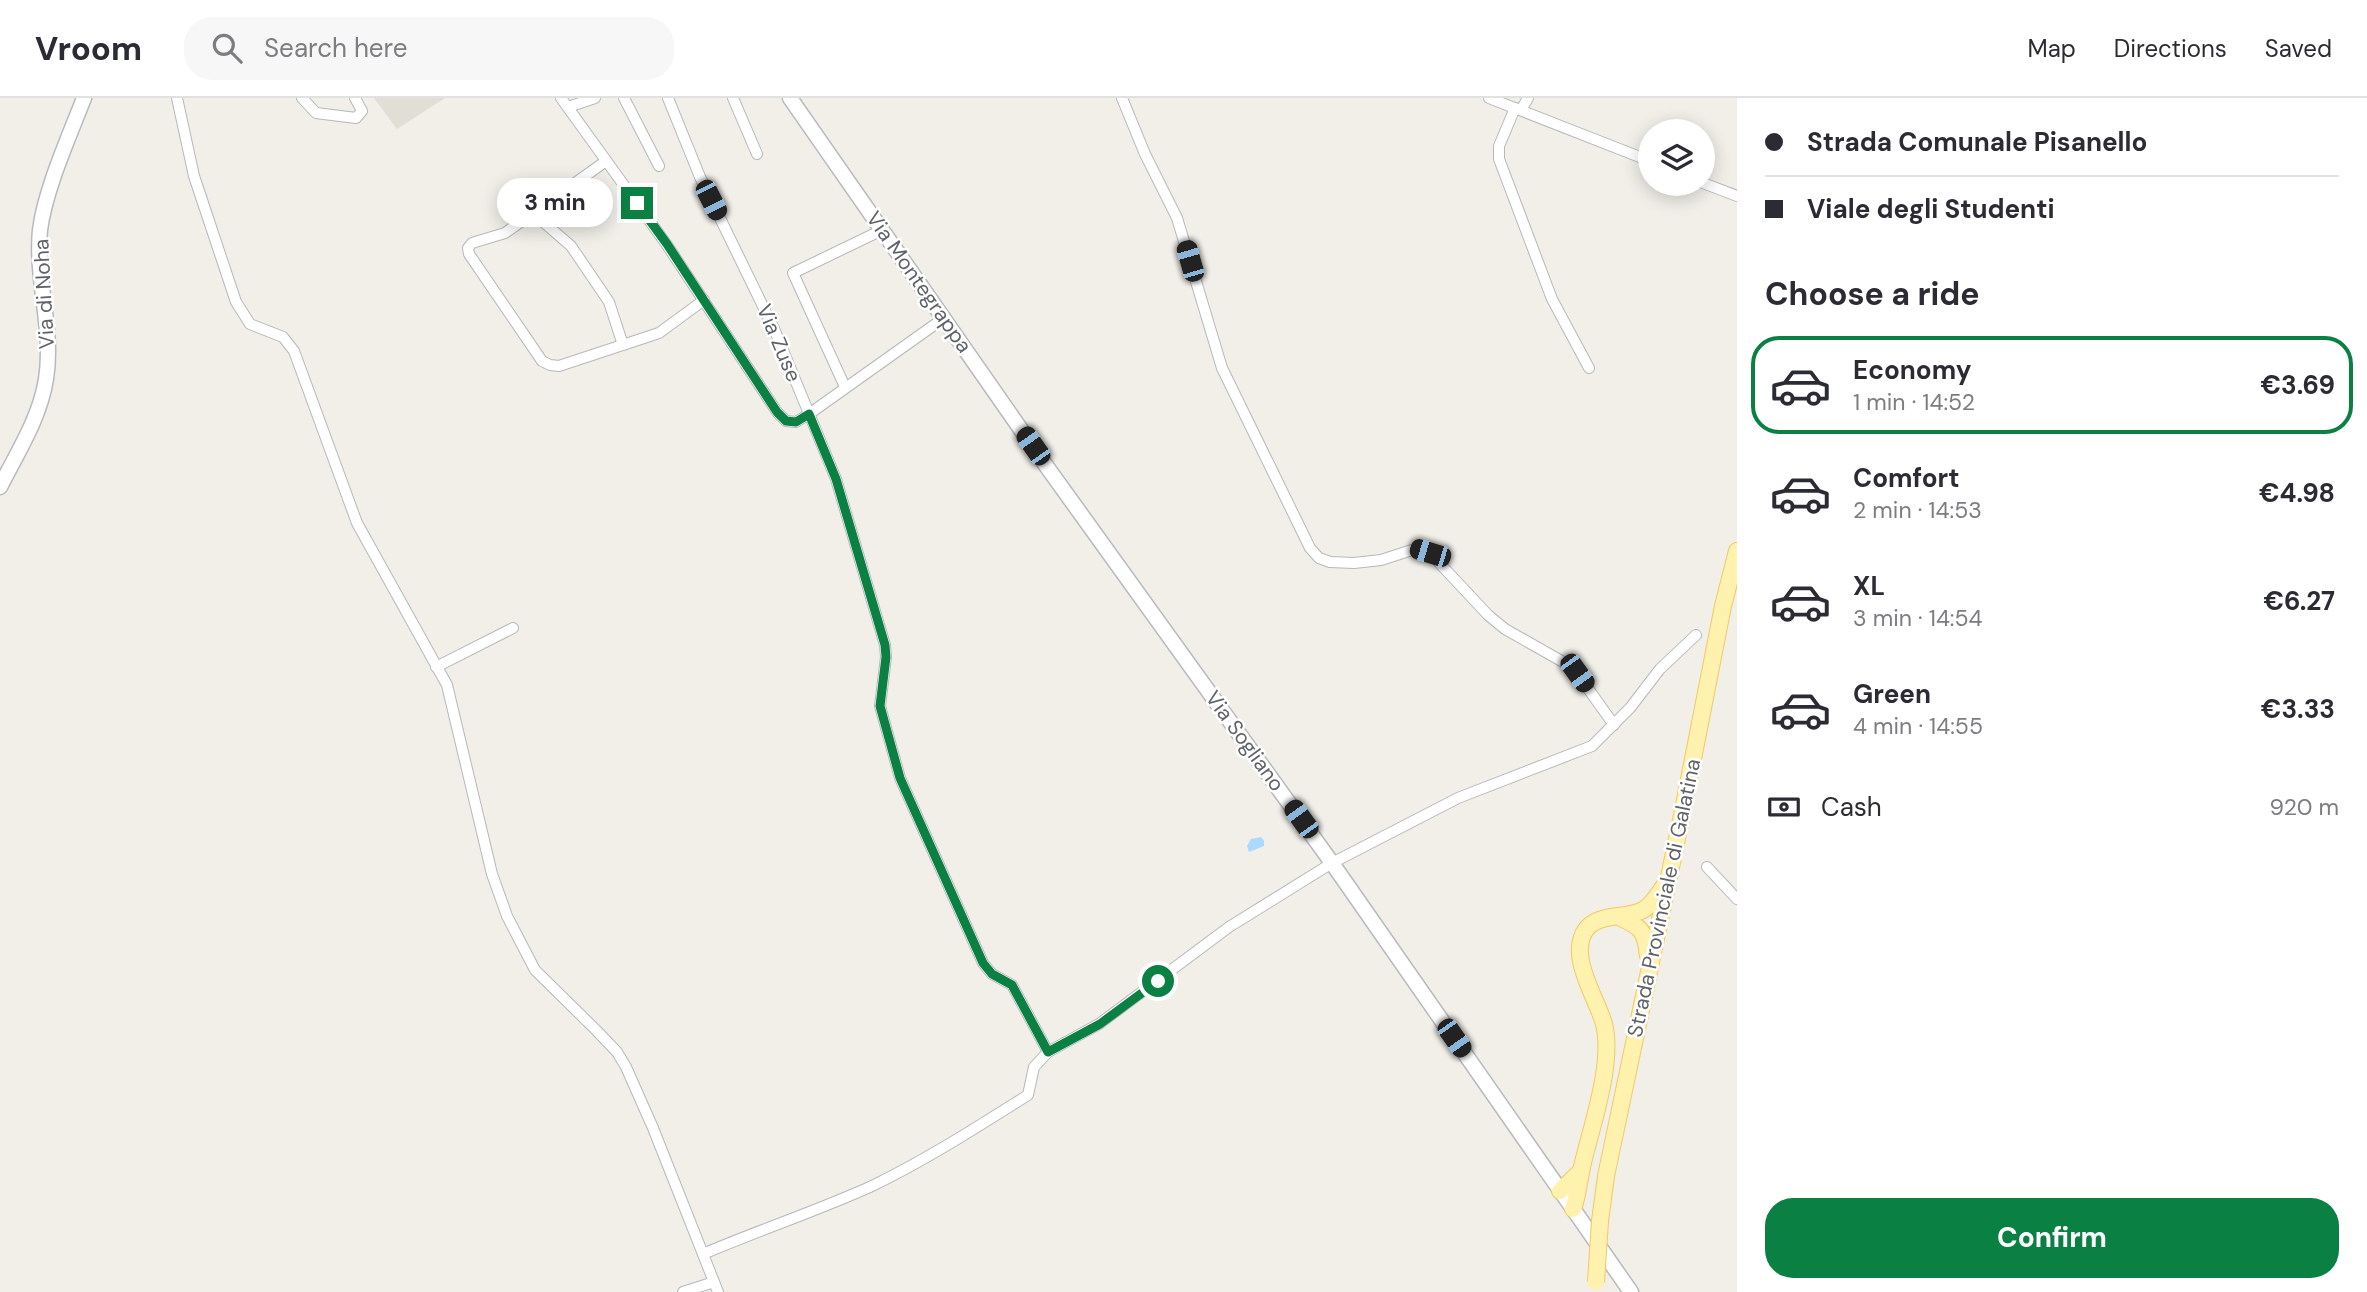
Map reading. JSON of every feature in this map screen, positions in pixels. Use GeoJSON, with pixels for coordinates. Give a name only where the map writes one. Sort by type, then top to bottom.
{"type":"FeatureCollection","features":[{"type":"Feature","properties":{"kind":"main road","name":"Via di Noha"},"geometry":{"type":"LineString","coordinates":[[0,487],[29,431],[46,380],[48,351],[40,229],[47,198],[84,98]]}},
{"type":"Feature","properties":{"kind":"main road","name":"Via Montegrappa"},"geometry":{"type":"LineString","coordinates":[[790,98],[1047,467]]}},
{"type":"Feature","properties":{"kind":"main road","name":"Via Sogliano"},"geometry":{"type":"LineString","coordinates":[[1047,467],[1332,863],[1560,1191]]}},
{"type":"Feature","properties":{"kind":"main road","name":"Strada Provinciale di Galatina"},"geometry":{"type":"LineString","coordinates":[[1596,1287],[1606,1176],[1723,606],[1737,551]]}},
{"type":"Feature","properties":{"kind":"main road"},"geometry":{"type":"LineString","coordinates":[[1573,1209],[1601,1090],[1606,1045],[1604,1025],[1582,968],[1580,945],[1587,928],[1600,919],[1619,918],[1643,910],[1668,881]]}},
{"type":"Feature","properties":{"kind":"main road"},"geometry":{"type":"LineString","coordinates":[[1619,918],[1639,927],[1646,939],[1649,972]]}},
{"type":"Feature","properties":{"kind":"main road"},"geometry":{"type":"LineString","coordinates":[[1581,1171],[1560,1191],[1631,1292]]}},
{"type":"Feature","properties":{"kind":"street"},"geometry":{"type":"LineString","coordinates":[[177,98],[194,176],[236,302],[250,324],[283,337],[293,351],[357,523],[452,699],[492,874],[507,916],[535,970],[617,1052],[626,1067],[716,1287],[683,1292]]}},
{"type":"Feature","properties":{"kind":"street"},"geometry":{"type":"LineString","coordinates":[[302,98],[316,113],[356,118],[362,111],[355,98]]}},
{"type":"Feature","properties":{"kind":"street"},"geometry":{"type":"LineString","coordinates":[[561,98],[704,300],[777,412],[786,421],[796,422],[809,414],[944,318]]}},
{"type":"Feature","properties":{"kind":"street"},"geometry":{"type":"LineString","coordinates":[[568,107],[595,98]]}},
{"type":"Feature","properties":{"kind":"street"},"geometry":{"type":"LineString","coordinates":[[620,98],[659,166]]}},
{"type":"Feature","properties":{"kind":"street","name":"Via Zuse"},"geometry":{"type":"LineString","coordinates":[[668,98],[700,177],[769,318],[836,479],[885,645],[880,706],[900,778],[983,963],[992,974],[1012,985],[1048,1052]]}},
{"type":"Feature","properties":{"kind":"street"},"geometry":{"type":"LineString","coordinates":[[733,98],[757,154]]}},
{"type":"Feature","properties":{"kind":"street"},"geometry":{"type":"LineString","coordinates":[[1122,98],[1145,155],[1177,218],[1222,368],[1310,548],[1319,558],[1329,562],[1381,560],[1415,549],[1430,553],[1488,615],[1505,629],[1565,663],[1577,673],[1614,725]]}},
{"type":"Feature","properties":{"kind":"street"},"geometry":{"type":"LineString","coordinates":[[1489,98],[1638,156]]}},
{"type":"Feature","properties":{"kind":"street"},"geometry":{"type":"LineString","coordinates":[[1528,98],[1518,109],[1499,146],[1499,159],[1552,299],[1589,368]]}},
{"type":"Feature","properties":{"kind":"street"},"geometry":{"type":"LineString","coordinates":[[606,161],[505,233],[472,243],[468,248],[469,254],[542,361],[559,366],[659,333],[704,300]]}},
{"type":"Feature","properties":{"kind":"street"},"geometry":{"type":"LineString","coordinates":[[1715,188],[1737,196]]}},
{"type":"Feature","properties":{"kind":"street"},"geometry":{"type":"LineString","coordinates":[[533,213],[571,246],[609,302],[623,345]]}},
{"type":"Feature","properties":{"kind":"street"},"geometry":{"type":"LineString","coordinates":[[845,387],[793,274],[882,230]]}},
{"type":"Feature","properties":{"kind":"street"},"geometry":{"type":"LineString","coordinates":[[436,667],[513,628]]}},
{"type":"Feature","properties":{"kind":"street"},"geometry":{"type":"LineString","coordinates":[[703,1254],[869,1187],[923,1160],[1028,1095],[1034,1067],[1048,1052],[1100,1024],[1229,927],[1332,863],[1458,798],[1592,746],[1614,725],[1660,669],[1696,635]]}},
{"type":"Feature","properties":{"kind":"street"},"geometry":{"type":"LineString","coordinates":[[1707,867],[1737,899]]}},
{"type":"Feature","properties":{"kind":"shaded area"},"geometry":{"type":"Polygon","coordinates":[[[374,98],[445,98],[397,129],[374,98]]]}},
{"type":"Feature","properties":{"kind":"water"},"geometry":{"type":"Polygon","coordinates":[[[1261,837],[1264,846],[1249,852],[1247,846],[1251,839],[1261,837]]]}},
{"type":"Feature","properties":{"kind":"route"},"geometry":{"type":"LineString","coordinates":[[637,203],[667,244],[777,412],[786,421],[796,422],[809,414],[836,479],[885,645],[885,672],[880,706],[900,778],[983,963],[992,974],[1012,985],[1048,1052],[1100,1024],[1158,981]]}}]}
